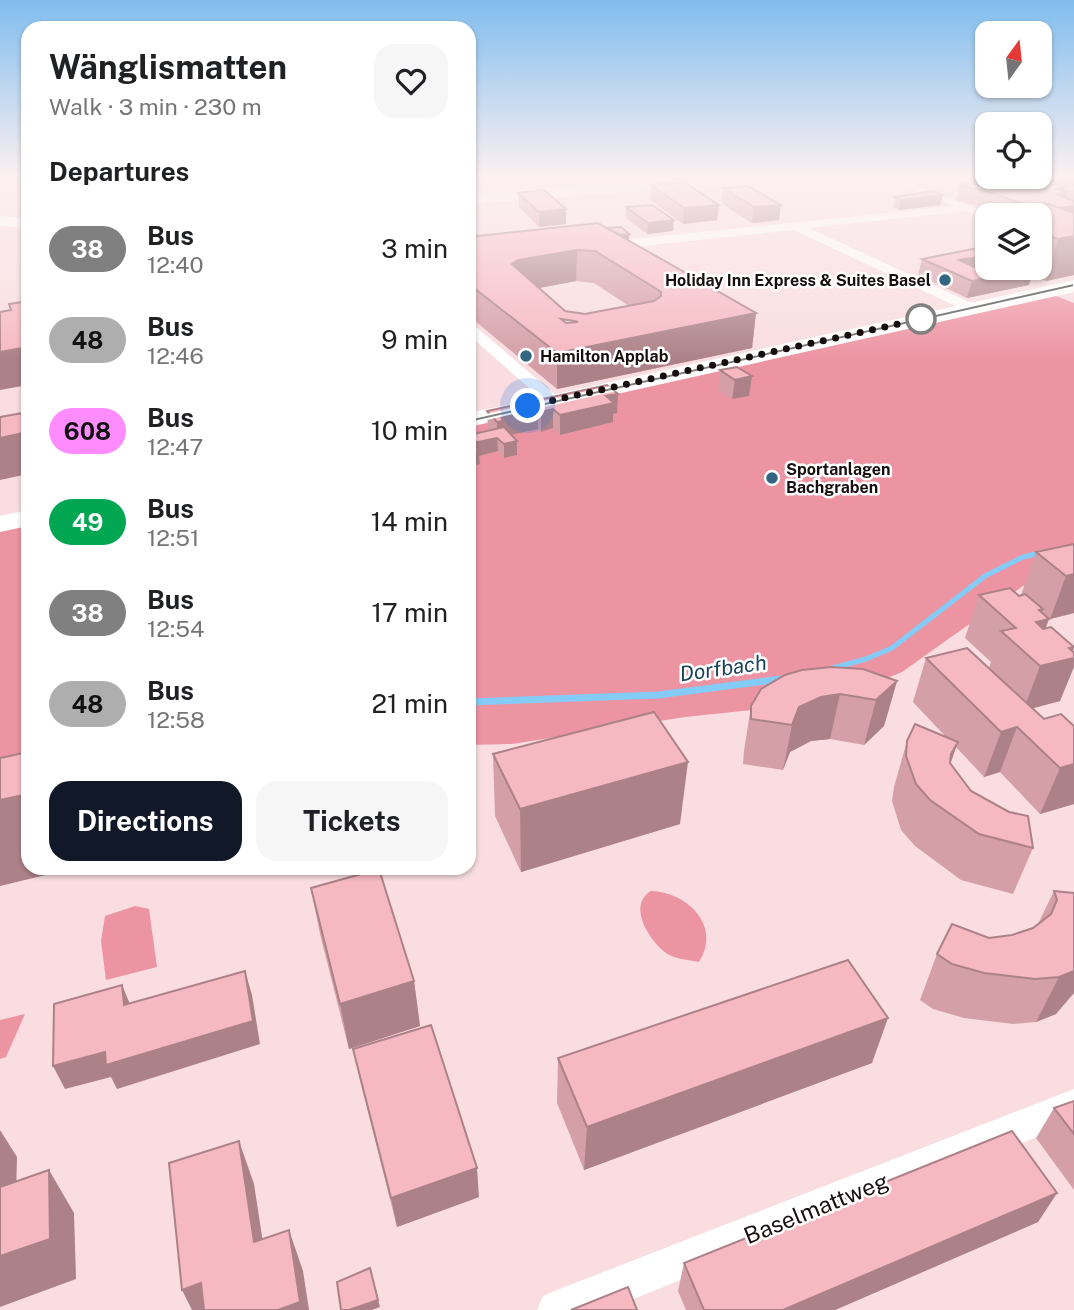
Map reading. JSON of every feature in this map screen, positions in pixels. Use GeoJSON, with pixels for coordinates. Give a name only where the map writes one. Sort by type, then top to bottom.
{"type":"FeatureCollection","features":[{"type":"Feature","properties":{"kind":"street"},"geometry":{"type":"LineString","coordinates":[[587,248],[690,237]]}},
{"type":"Feature","properties":{"kind":"street"},"geometry":{"type":"LineString","coordinates":[[820,237],[971,308]]}},
{"type":"Feature","properties":{"kind":"street"},"geometry":{"type":"LineString","coordinates":[[476,418],[1074,286]]}},
{"type":"Feature","properties":{"kind":"street"},"geometry":{"type":"LineString","coordinates":[[476,334],[553,401]]}},
{"type":"Feature","properties":{"kind":"street"},"geometry":{"type":"LineString","coordinates":[[0,524],[21,520]]}},
{"type":"Feature","properties":{"kind":"street","name":"Baselmattweg"},"geometry":{"type":"LineString","coordinates":[[557,1310],[1074,1105]]}},
{"type":"Feature","properties":{"kind":"shaded area","name":"Sportanlagen Bachgraben"},"geometry":{"type":"Polygon","coordinates":[[[1046,292],[1074,303],[1074,568],[1023,586],[902,672],[829,702],[685,717],[512,744],[476,745],[476,418],[1046,292]]]}},
{"type":"Feature","properties":{"kind":"shaded area"},"geometry":{"type":"Polygon","coordinates":[[[21,520],[21,807],[0,810],[0,524],[21,520]]]}},
{"type":"Feature","properties":{"kind":"shaded area"},"geometry":{"type":"Polygon","coordinates":[[[651,891],[677,898],[698,914],[704,924],[706,936],[705,949],[699,962],[670,955],[653,940],[641,913],[644,897],[651,891]]]}},
{"type":"Feature","properties":{"kind":"shaded area"},"geometry":{"type":"Polygon","coordinates":[[[135,906],[149,909],[157,967],[106,980],[101,941],[105,916],[135,906]]]}},
{"type":"Feature","properties":{"kind":"shaded area"},"geometry":{"type":"Polygon","coordinates":[[[25,1014],[6,1057],[0,1059],[0,1020],[25,1014]]]}},
{"type":"Feature","properties":{"kind":"building"},"geometry":{"type":"Polygon","coordinates":[[[476,237],[623,237],[756,313],[557,353],[476,289],[476,237]],[[577,250],[518,260],[512,264],[565,311],[585,314],[654,301],[661,296],[661,292],[595,251],[577,250]]]}},
{"type":"Feature","properties":{"kind":"building"},"geometry":{"type":"Polygon","coordinates":[[[975,249],[975,257],[959,260],[975,267],[977,280],[972,281],[922,259],[975,249]]]}},
{"type":"Feature","properties":{"kind":"building"},"geometry":{"type":"Polygon","coordinates":[[[21,302],[21,348],[0,352],[0,312],[11,310],[9,304],[21,302]]]}},
{"type":"Feature","properties":{"kind":"building"},"geometry":{"type":"Polygon","coordinates":[[[737,367],[752,376],[735,380],[720,370],[737,367]]]}},
{"type":"Feature","properties":{"kind":"building"},"geometry":{"type":"Polygon","coordinates":[[[607,385],[618,394],[606,396],[614,403],[560,415],[553,409],[541,412],[538,409],[501,417],[503,421],[497,422],[487,411],[607,385]]]}},
{"type":"Feature","properties":{"kind":"building"},"geometry":{"type":"Polygon","coordinates":[[[21,413],[21,434],[0,438],[0,417],[21,413]]]}},
{"type":"Feature","properties":{"kind":"building"},"geometry":{"type":"Polygon","coordinates":[[[504,427],[517,441],[504,444],[497,438],[476,442],[476,433],[504,427]]]}},
{"type":"Feature","properties":{"kind":"building"},"geometry":{"type":"Polygon","coordinates":[[[1074,544],[1074,574],[1066,576],[1036,552],[1074,544]]]}},
{"type":"Feature","properties":{"kind":"building"},"geometry":{"type":"Polygon","coordinates":[[[1010,588],[1019,596],[1025,594],[1043,609],[1039,610],[1049,619],[1036,622],[1043,629],[1051,627],[1074,647],[1069,648],[1074,653],[1074,658],[1040,666],[1001,631],[1016,628],[979,595],[1010,588]]]}},
{"type":"Feature","properties":{"kind":"building"},"geometry":{"type":"Polygon","coordinates":[[[967,648],[1044,719],[1061,714],[1074,726],[1074,764],[1060,768],[1017,727],[1001,732],[926,658],[967,648]]]}},
{"type":"Feature","properties":{"kind":"building"},"geometry":{"type":"Polygon","coordinates":[[[831,667],[863,669],[897,681],[876,700],[840,694],[821,697],[799,707],[792,725],[751,719],[751,706],[761,689],[785,675],[831,667]]]}},
{"type":"Feature","properties":{"kind":"building"},"geometry":{"type":"Polygon","coordinates":[[[654,712],[688,762],[520,809],[493,754],[654,712]]]}},
{"type":"Feature","properties":{"kind":"building"},"geometry":{"type":"Polygon","coordinates":[[[915,724],[958,742],[951,754],[950,763],[971,791],[1009,812],[1028,816],[1033,848],[979,834],[930,800],[916,784],[906,756],[907,741],[915,724]]]}},
{"type":"Feature","properties":{"kind":"building"},"geometry":{"type":"Polygon","coordinates":[[[21,754],[21,796],[0,800],[0,758],[21,754]]]}},
{"type":"Feature","properties":{"kind":"building"},"geometry":{"type":"Polygon","coordinates":[[[358,875],[381,875],[414,981],[340,1004],[311,888],[358,875]]]}},
{"type":"Feature","properties":{"kind":"building"},"geometry":{"type":"Polygon","coordinates":[[[1054,891],[1074,893],[1074,971],[1059,977],[1035,979],[984,973],[952,964],[937,954],[952,924],[989,938],[1012,935],[1033,928],[1051,914],[1057,900],[1054,891]]]}},
{"type":"Feature","properties":{"kind":"building"},"geometry":{"type":"Polygon","coordinates":[[[848,960],[888,1018],[587,1127],[558,1058],[848,960]]]}},
{"type":"Feature","properties":{"kind":"building"},"geometry":{"type":"Polygon","coordinates":[[[245,971],[253,1021],[106,1065],[105,1052],[53,1066],[54,1004],[122,985],[124,1005],[245,971]]]}},
{"type":"Feature","properties":{"kind":"building"},"geometry":{"type":"Polygon","coordinates":[[[431,1025],[477,1168],[391,1198],[353,1049],[431,1025]]]}},
{"type":"Feature","properties":{"kind":"building"},"geometry":{"type":"Polygon","coordinates":[[[1074,1101],[1074,1134],[1054,1108],[1074,1101]]]}},
{"type":"Feature","properties":{"kind":"building"},"geometry":{"type":"Polygon","coordinates":[[[1012,1131],[1057,1193],[783,1310],[704,1310],[684,1263],[1012,1131]]]}},
{"type":"Feature","properties":{"kind":"building"},"geometry":{"type":"Polygon","coordinates":[[[239,1141],[254,1242],[289,1230],[300,1302],[278,1310],[204,1310],[201,1283],[182,1290],[169,1163],[239,1141]]]}},
{"type":"Feature","properties":{"kind":"building"},"geometry":{"type":"Polygon","coordinates":[[[49,1170],[50,1239],[0,1256],[0,1187],[49,1170]]]}},
{"type":"Feature","properties":{"kind":"building"},"geometry":{"type":"Polygon","coordinates":[[[370,1268],[378,1300],[341,1310],[337,1282],[370,1268]]]}},
{"type":"Feature","properties":{"kind":"building"},"geometry":{"type":"Polygon","coordinates":[[[628,1287],[637,1310],[571,1310],[628,1287]]]}},
{"type":"Feature","properties":{"kind":"waterway","name":"Dorfbach"},"geometry":{"type":"LineString","coordinates":[[829,669],[866,659],[892,648],[985,576],[1023,557],[1044,552]]}},
{"type":"Feature","properties":{"kind":"waterway","name":"Dorfbach"},"geometry":{"type":"LineString","coordinates":[[476,702],[658,695],[781,679]]}},
{"type":"Feature","properties":{"kind":"bus line","name":"38"},"geometry":{"type":"LineString","coordinates":[[476,418],[1074,286]]}},
{"type":"Feature","properties":{"kind":"place","name":"Holiday Inn Express & Suites Basel"},"geometry":{"type":"Point","coordinates":[945,280]}},
{"type":"Feature","properties":{"kind":"place","name":"Hamilton Applab"},"geometry":{"type":"Point","coordinates":[526,356]}},
{"type":"Feature","properties":{"kind":"place","name":"Sportanlagen Bachgraben"},"geometry":{"type":"Point","coordinates":[772,478]}},
{"type":"Feature","properties":{"kind":"route"},"geometry":{"type":"LineString","coordinates":[[528,406],[921,319]]}}]}
